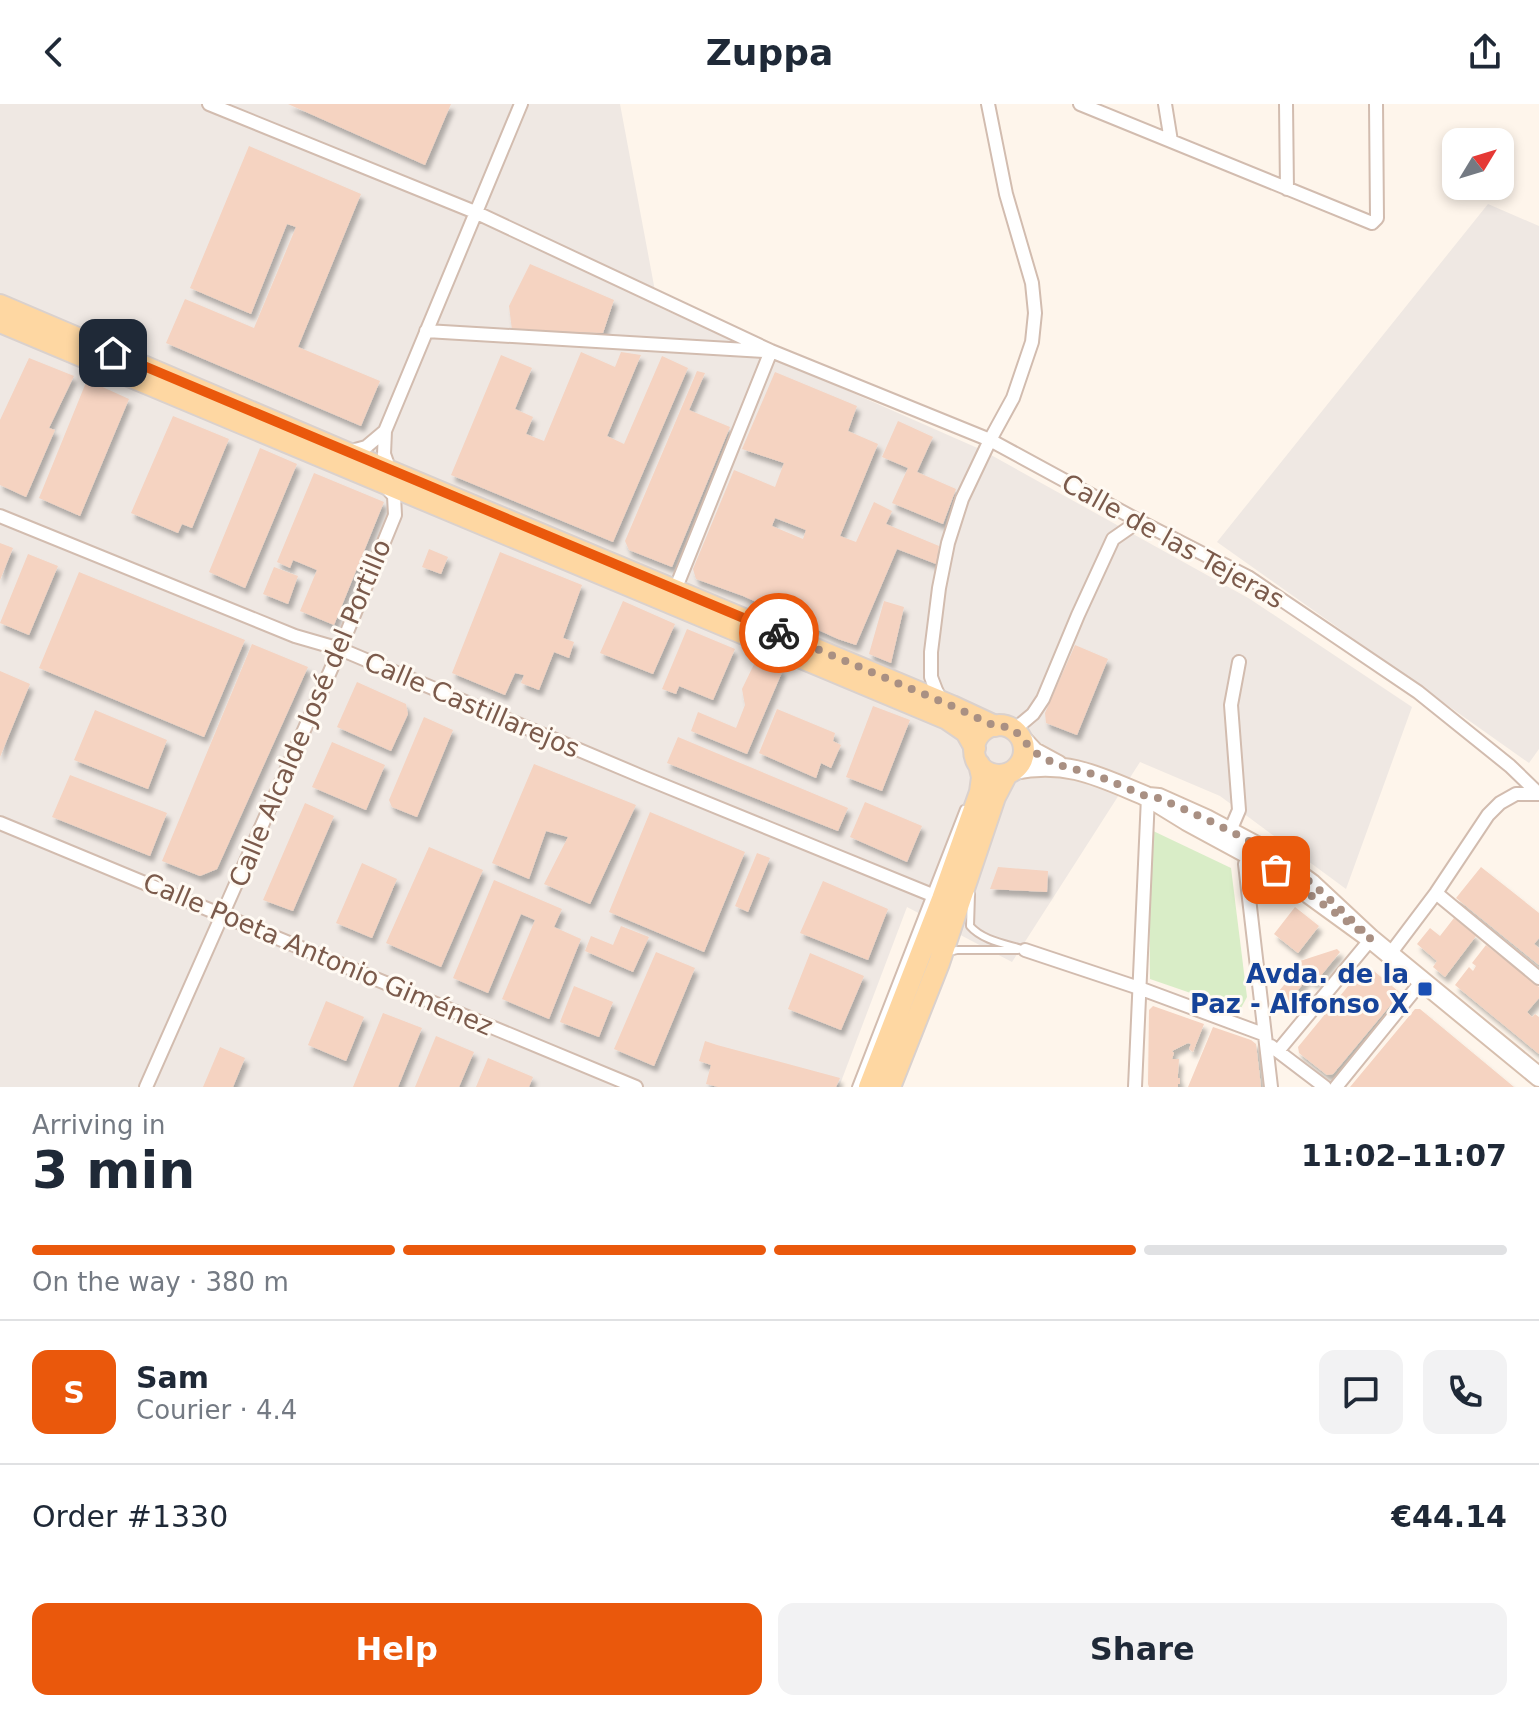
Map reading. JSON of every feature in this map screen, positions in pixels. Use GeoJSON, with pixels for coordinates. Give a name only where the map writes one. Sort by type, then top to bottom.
{"type":"FeatureCollection","features":[{"type":"Feature","properties":{"kind":"main road"},"geometry":{"type":"LineString","coordinates":[[0,305],[348,452],[426,501],[947,719],[966,732],[983,769],[994,774],[1038,766],[1064,767]]}},
{"type":"Feature","properties":{"kind":"main road"},"geometry":{"type":"LineString","coordinates":[[0,322],[675,590],[1010,731],[1040,756],[1064,767],[1096,775],[1148,797],[1276,870],[1371,939],[1539,1077]]}},
{"type":"Feature","properties":{"kind":"main road"},"geometry":{"type":"LineString","coordinates":[[869,1087],[936,897],[982,787],[977,756],[981,733],[1010,731]]}},
{"type":"Feature","properties":{"kind":"main road"},"geometry":{"type":"LineString","coordinates":[[890,1083],[939,963],[995,797],[1010,772],[1019,765],[1024,751],[1010,731]]}},
{"type":"Feature","properties":{"kind":"main road"},"geometry":{"type":"LineString","coordinates":[[1148,797],[1159,798],[1268,852],[1296,871],[1371,939]]}},
{"type":"Feature","properties":{"kind":"street","name":"Calle de las Tejeras"},"geometry":{"type":"LineString","coordinates":[[209,104],[475,212],[771,351],[990,440],[1248,577],[1418,692],[1510,766],[1539,794]]}},
{"type":"Feature","properties":{"kind":"street"},"geometry":{"type":"LineString","coordinates":[[395,515],[394,496],[384,476],[385,431],[521,104]]}},
{"type":"Feature","properties":{"kind":"street"},"geometry":{"type":"LineString","coordinates":[[942,702],[931,677],[931,652],[948,543],[962,499],[1013,398],[1032,342],[1035,313],[1032,283],[1006,194],[988,104]]}},
{"type":"Feature","properties":{"kind":"street"},"geometry":{"type":"LineString","coordinates":[[1080,104],[1372,223],[1377,218],[1376,104]]}},
{"type":"Feature","properties":{"kind":"street"},"geometry":{"type":"LineString","coordinates":[[1165,104],[1171,141]]}},
{"type":"Feature","properties":{"kind":"street"},"geometry":{"type":"LineString","coordinates":[[1286,104],[1287,189]]}},
{"type":"Feature","properties":{"kind":"street"},"geometry":{"type":"LineString","coordinates":[[426,331],[771,351],[675,590]]}},
{"type":"Feature","properties":{"kind":"street"},"geometry":{"type":"LineString","coordinates":[[348,452],[366,447],[385,431]]}},
{"type":"Feature","properties":{"kind":"street"},"geometry":{"type":"LineString","coordinates":[[395,515],[414,502],[426,501]]}},
{"type":"Feature","properties":{"kind":"street","name":"Calle Alcalde José del Portillo"},"geometry":{"type":"LineString","coordinates":[[146,1087],[340,649],[395,515]]}},
{"type":"Feature","properties":{"kind":"street","name":"Calle Castillarejos"},"geometry":{"type":"LineString","coordinates":[[0,516],[295,636],[340,649],[936,897]]}},
{"type":"Feature","properties":{"kind":"street"},"geometry":{"type":"LineString","coordinates":[[1010,731],[1033,714],[1043,699],[1113,539],[1139,521]]}},
{"type":"Feature","properties":{"kind":"street"},"geometry":{"type":"LineString","coordinates":[[1230,831],[1239,810],[1231,705],[1239,662]]}},
{"type":"Feature","properties":{"kind":"street"},"geometry":{"type":"LineString","coordinates":[[1390,954],[1436,893],[1488,815],[1516,794],[1539,794]]}},
{"type":"Feature","properties":{"kind":"street"},"geometry":{"type":"LineString","coordinates":[[1135,1087],[1148,797]]}},
{"type":"Feature","properties":{"kind":"street","name":"Calle Poeta Antonio Giménez"},"geometry":{"type":"LineString","coordinates":[[0,823],[636,1087]]}},
{"type":"Feature","properties":{"kind":"street"},"geometry":{"type":"LineString","coordinates":[[1256,858],[1245,864],[1271,1087]]}},
{"type":"Feature","properties":{"kind":"street"},"geometry":{"type":"LineString","coordinates":[[1436,893],[1539,978]]}},
{"type":"Feature","properties":{"kind":"street"},"geometry":{"type":"LineString","coordinates":[[1278,1051],[1371,939]]}},
{"type":"Feature","properties":{"kind":"street"},"geometry":{"type":"LineString","coordinates":[[1025,950],[1139,988],[1264,1038],[1325,1087]]}},
{"type":"Feature","properties":{"kind":"street"},"geometry":{"type":"LineString","coordinates":[[1336,1087],[1422,981]]}},
{"type":"Feature","properties":{"kind":"lane"},"geometry":{"type":"LineString","coordinates":[[971,790],[977,777],[977,756]]}},
{"type":"Feature","properties":{"kind":"lane"},"geometry":{"type":"LineString","coordinates":[[936,897],[957,887],[963,878],[995,797]]}},
{"type":"Feature","properties":{"kind":"lane"},"geometry":{"type":"LineString","coordinates":[[856,1087],[936,897],[966,804]]}},
{"type":"Feature","properties":{"kind":"lane"},"geometry":{"type":"LineString","coordinates":[[972,869],[970,926],[979,934],[1025,950]]}},
{"type":"Feature","properties":{"kind":"lane"},"geometry":{"type":"LineString","coordinates":[[890,1083],[897,1055],[946,923],[948,909],[936,897]]}},
{"type":"Feature","properties":{"kind":"lane"},"geometry":{"type":"LineString","coordinates":[[939,963],[950,951],[1025,950]]}},
{"type":"Feature","properties":{"kind":"shaded area"},"geometry":{"type":"Polygon","coordinates":[[[0,104],[620,104],[658,307],[982,450],[1250,599],[1412,707],[1346,889],[1220,796],[1140,762],[1012,962],[907,907],[839,1087],[0,1087],[0,104]]]}},
{"type":"Feature","properties":{"kind":"shaded area"},"geometry":{"type":"Polygon","coordinates":[[[1488,204],[1539,226],[1539,749],[1529,763],[1217,542],[1488,204]]]}},
{"type":"Feature","properties":{"kind":"green space"},"geometry":{"type":"Polygon","coordinates":[[[1149,829],[1231,868],[1247,997],[1240,1010],[1150,979],[1149,829]]]}},
{"type":"Feature","properties":{"kind":"building"},"geometry":{"type":"Polygon","coordinates":[[[288,104],[451,104],[425,165],[288,104]]]}},
{"type":"Feature","properties":{"kind":"building"},"geometry":{"type":"Polygon","coordinates":[[[249,146],[361,194],[298,347],[380,381],[361,426],[166,343],[185,299],[254,328],[296,227],[287,224],[251,314],[190,288],[249,146]]]}},
{"type":"Feature","properties":{"kind":"building"},"geometry":{"type":"Polygon","coordinates":[[[530,264],[614,300],[603,333],[512,330],[509,306],[530,264]]]}},
{"type":"Feature","properties":{"kind":"building"},"geometry":{"type":"Polygon","coordinates":[[[581,352],[615,367],[621,352],[641,355],[607,436],[624,444],[662,356],[688,368],[613,542],[451,475],[501,355],[532,368],[515,409],[533,417],[526,434],[544,441],[581,352]]]}},
{"type":"Feature","properties":{"kind":"building"},"geometry":{"type":"Polygon","coordinates":[[[29,358],[74,376],[49,428],[55,430],[26,497],[0,485],[0,420],[29,358]]]}},
{"type":"Feature","properties":{"kind":"building"},"geometry":{"type":"Polygon","coordinates":[[[697,371],[705,373],[689,410],[730,427],[672,567],[629,550],[625,541],[697,371]]]}},
{"type":"Feature","properties":{"kind":"building"},"geometry":{"type":"Polygon","coordinates":[[[775,372],[857,406],[848,431],[878,444],[840,536],[856,542],[874,502],[892,511],[886,524],[939,546],[936,564],[897,549],[856,645],[696,579],[693,569],[734,470],[775,487],[784,463],[742,449],[775,372]],[[775,518],[772,526],[803,539],[806,530],[775,518]]]}},
{"type":"Feature","properties":{"kind":"building"},"geometry":{"type":"Polygon","coordinates":[[[87,380],[129,399],[80,516],[39,498],[87,380]]]}},
{"type":"Feature","properties":{"kind":"building"},"geometry":{"type":"Polygon","coordinates":[[[173,416],[229,439],[192,528],[182,524],[178,533],[131,513],[173,416]]]}},
{"type":"Feature","properties":{"kind":"building"},"geometry":{"type":"Polygon","coordinates":[[[898,421],[933,437],[917,472],[956,489],[943,524],[892,503],[908,468],[882,457],[898,421]]]}},
{"type":"Feature","properties":{"kind":"building"},"geometry":{"type":"Polygon","coordinates":[[[260,448],[297,464],[245,588],[209,572],[260,448]]]}},
{"type":"Feature","properties":{"kind":"building"},"geometry":{"type":"Polygon","coordinates":[[[314,473],[384,502],[334,625],[300,611],[317,570],[293,560],[290,568],[277,562],[314,473]]]}},
{"type":"Feature","properties":{"kind":"building"},"geometry":{"type":"Polygon","coordinates":[[[0,543],[13,548],[0,580],[0,543]]]}},
{"type":"Feature","properties":{"kind":"building"},"geometry":{"type":"Polygon","coordinates":[[[429,549],[448,557],[441,574],[422,567],[429,549]]]}},
{"type":"Feature","properties":{"kind":"building"},"geometry":{"type":"Polygon","coordinates":[[[500,552],[582,585],[563,638],[574,642],[569,658],[554,652],[539,690],[521,683],[524,675],[515,673],[505,695],[452,673],[500,552]]]}},
{"type":"Feature","properties":{"kind":"building"},"geometry":{"type":"Polygon","coordinates":[[[28,554],[58,566],[29,635],[0,623],[28,554]]]}},
{"type":"Feature","properties":{"kind":"building"},"geometry":{"type":"Polygon","coordinates":[[[274,567],[298,576],[288,604],[263,594],[274,567]]]}},
{"type":"Feature","properties":{"kind":"building"},"geometry":{"type":"Polygon","coordinates":[[[79,572],[245,640],[204,737],[39,668],[79,572]]]}},
{"type":"Feature","properties":{"kind":"building"},"geometry":{"type":"Polygon","coordinates":[[[623,601],[675,624],[653,674],[600,653],[623,601]]]}},
{"type":"Feature","properties":{"kind":"building"},"geometry":{"type":"Polygon","coordinates":[[[884,601],[904,607],[891,663],[869,654],[884,601]]]}},
{"type":"Feature","properties":{"kind":"building"},"geometry":{"type":"Polygon","coordinates":[[[687,629],[735,649],[713,700],[679,686],[676,694],[662,689],[687,629]]]}},
{"type":"Feature","properties":{"kind":"building"},"geometry":{"type":"Polygon","coordinates":[[[252,644],[308,667],[217,869],[200,876],[162,861],[252,644]]]}},
{"type":"Feature","properties":{"kind":"building"},"geometry":{"type":"Polygon","coordinates":[[[1075,645],[1108,659],[1077,735],[1046,723],[1045,713],[1075,645]]]}},
{"type":"Feature","properties":{"kind":"building"},"geometry":{"type":"Polygon","coordinates":[[[757,658],[783,670],[747,754],[691,731],[698,712],[736,728],[745,705],[742,689],[757,658]]]}},
{"type":"Feature","properties":{"kind":"building"},"geometry":{"type":"Polygon","coordinates":[[[0,671],[30,684],[0,757],[0,671]]]}},
{"type":"Feature","properties":{"kind":"building"},"geometry":{"type":"Polygon","coordinates":[[[357,682],[406,704],[408,714],[391,751],[337,727],[357,682]]]}},
{"type":"Feature","properties":{"kind":"building"},"geometry":{"type":"Polygon","coordinates":[[[873,706],[910,720],[882,791],[846,777],[873,706]]]}},
{"type":"Feature","properties":{"kind":"building"},"geometry":{"type":"Polygon","coordinates":[[[777,709],[835,733],[833,741],[841,745],[831,768],[821,763],[816,778],[759,753],[777,709]]]}},
{"type":"Feature","properties":{"kind":"building"},"geometry":{"type":"Polygon","coordinates":[[[95,710],[167,740],[148,789],[74,760],[95,710]]]}},
{"type":"Feature","properties":{"kind":"building"},"geometry":{"type":"Polygon","coordinates":[[[424,717],[453,730],[417,817],[392,807],[389,800],[424,717]]]}},
{"type":"Feature","properties":{"kind":"building"},"geometry":{"type":"Polygon","coordinates":[[[678,737],[848,808],[838,831],[667,763],[678,737]]]}},
{"type":"Feature","properties":{"kind":"building"},"geometry":{"type":"Polygon","coordinates":[[[332,742],[385,765],[366,810],[312,787],[332,742]]]}},
{"type":"Feature","properties":{"kind":"building"},"geometry":{"type":"Polygon","coordinates":[[[534,764],[636,805],[590,904],[544,884],[568,837],[546,831],[529,879],[492,863],[534,764]]]}},
{"type":"Feature","properties":{"kind":"building"},"geometry":{"type":"Polygon","coordinates":[[[70,775],[167,813],[150,856],[52,817],[70,775]]]}},
{"type":"Feature","properties":{"kind":"building"},"geometry":{"type":"Polygon","coordinates":[[[865,802],[922,826],[907,862],[850,837],[865,802]]]}},
{"type":"Feature","properties":{"kind":"building"},"geometry":{"type":"Polygon","coordinates":[[[305,803],[334,816],[293,911],[263,900],[305,803]]]}},
{"type":"Feature","properties":{"kind":"building"},"geometry":{"type":"Polygon","coordinates":[[[650,812],[745,852],[704,952],[609,912],[650,812]]]}},
{"type":"Feature","properties":{"kind":"building"},"geometry":{"type":"Polygon","coordinates":[[[429,847],[483,870],[441,967],[386,943],[429,847]]]}},
{"type":"Feature","properties":{"kind":"building"},"geometry":{"type":"Polygon","coordinates":[[[757,853],[770,858],[748,912],[735,906],[757,853]]]}},
{"type":"Feature","properties":{"kind":"building"},"geometry":{"type":"Polygon","coordinates":[[[362,863],[397,879],[372,938],[336,923],[362,863]]]}},
{"type":"Feature","properties":{"kind":"building"},"geometry":{"type":"Polygon","coordinates":[[[998,867],[1048,871],[1047,892],[990,889],[998,867]]]}},
{"type":"Feature","properties":{"kind":"building"},"geometry":{"type":"Polygon","coordinates":[[[1481,867],[1539,913],[1539,938],[1534,944],[1539,948],[1539,965],[1456,898],[1481,867]]]}},
{"type":"Feature","properties":{"kind":"building"},"geometry":{"type":"Polygon","coordinates":[[[494,880],[562,909],[554,927],[581,939],[549,1019],[502,999],[535,920],[521,914],[488,993],[453,978],[494,880]]]}},
{"type":"Feature","properties":{"kind":"building"},"geometry":{"type":"Polygon","coordinates":[[[823,881],[888,909],[868,960],[800,933],[823,881]]]}},
{"type":"Feature","properties":{"kind":"building"},"geometry":{"type":"Polygon","coordinates":[[[1295,907],[1319,926],[1298,953],[1274,934],[1295,907]]]}},
{"type":"Feature","properties":{"kind":"building"},"geometry":{"type":"Polygon","coordinates":[[[1454,918],[1476,936],[1445,977],[1433,967],[1437,961],[1417,944],[1430,928],[1440,936],[1454,918]]]}},
{"type":"Feature","properties":{"kind":"building"},"geometry":{"type":"Polygon","coordinates":[[[621,926],[649,937],[633,972],[585,951],[591,936],[613,945],[621,926]]]}},
{"type":"Feature","properties":{"kind":"building"},"geometry":{"type":"Polygon","coordinates":[[[1486,945],[1539,987],[1539,998],[1527,1012],[1532,1017],[1535,1014],[1539,1017],[1539,1054],[1455,985],[1469,967],[1473,971],[1476,966],[1472,963],[1486,945]]]}},
{"type":"Feature","properties":{"kind":"building"},"geometry":{"type":"Polygon","coordinates":[[[1337,949],[1340,952],[1315,983],[1308,978],[1286,1004],[1275,996],[1300,961],[1337,949]]]}},
{"type":"Feature","properties":{"kind":"building"},"geometry":{"type":"Polygon","coordinates":[[[656,952],[695,968],[654,1066],[614,1049],[656,952]]]}},
{"type":"Feature","properties":{"kind":"building"},"geometry":{"type":"Polygon","coordinates":[[[810,953],[864,976],[841,1030],[788,1009],[810,953]]]}},
{"type":"Feature","properties":{"kind":"building"},"geometry":{"type":"Polygon","coordinates":[[[1369,967],[1398,991],[1398,996],[1333,1074],[1327,1075],[1299,1053],[1298,1047],[1363,968],[1369,967]]]}},
{"type":"Feature","properties":{"kind":"building"},"geometry":{"type":"Polygon","coordinates":[[[574,986],[613,1002],[599,1037],[560,1022],[574,986]]]}},
{"type":"Feature","properties":{"kind":"building"},"geometry":{"type":"Polygon","coordinates":[[[326,1001],[364,1017],[346,1061],[308,1045],[326,1001]]]}},
{"type":"Feature","properties":{"kind":"building"},"geometry":{"type":"Polygon","coordinates":[[[1153,1006],[1204,1024],[1193,1052],[1188,1043],[1172,1051],[1172,1059],[1179,1059],[1178,1087],[1149,1087],[1148,1084],[1149,1010],[1153,1006]]]}},
{"type":"Feature","properties":{"kind":"building"},"geometry":{"type":"Polygon","coordinates":[[[1415,1009],[1420,1009],[1514,1087],[1350,1087],[1415,1009]]]}},
{"type":"Feature","properties":{"kind":"building"},"geometry":{"type":"Polygon","coordinates":[[[383,1013],[422,1028],[398,1087],[353,1087],[383,1013]]]}},
{"type":"Feature","properties":{"kind":"building"},"geometry":{"type":"Polygon","coordinates":[[[1213,1027],[1256,1044],[1261,1087],[1188,1087],[1213,1027]]]}},
{"type":"Feature","properties":{"kind":"building"},"geometry":{"type":"Polygon","coordinates":[[[436,1036],[474,1052],[459,1087],[415,1087],[436,1036]]]}},
{"type":"Feature","properties":{"kind":"building"},"geometry":{"type":"Polygon","coordinates":[[[705,1041],[840,1078],[836,1087],[718,1087],[706,1084],[711,1065],[699,1061],[705,1041]]]}},
{"type":"Feature","properties":{"kind":"building"},"geometry":{"type":"Polygon","coordinates":[[[220,1047],[245,1058],[233,1087],[203,1087],[220,1047]]]}},
{"type":"Feature","properties":{"kind":"building"},"geometry":{"type":"Polygon","coordinates":[[[488,1058],[533,1077],[529,1087],[476,1087],[488,1058]]]}},
{"type":"Feature","properties":{"kind":"way so far"},"geometry":{"type":"LineString","coordinates":[[779,633],[995,726],[1008,727],[1034,752],[1055,764],[1096,775],[1148,797],[1159,798],[1230,831],[1296,871],[1371,939],[1276,870]]}},
{"type":"Feature","properties":{"kind":"place","name":"Avda. de la Paz - Alfonso X"},"geometry":{"type":"Point","coordinates":[1425,989]}},
{"type":"Feature","properties":{"kind":"route"},"geometry":{"type":"LineString","coordinates":[[113,353],[779,633]]}}]}
